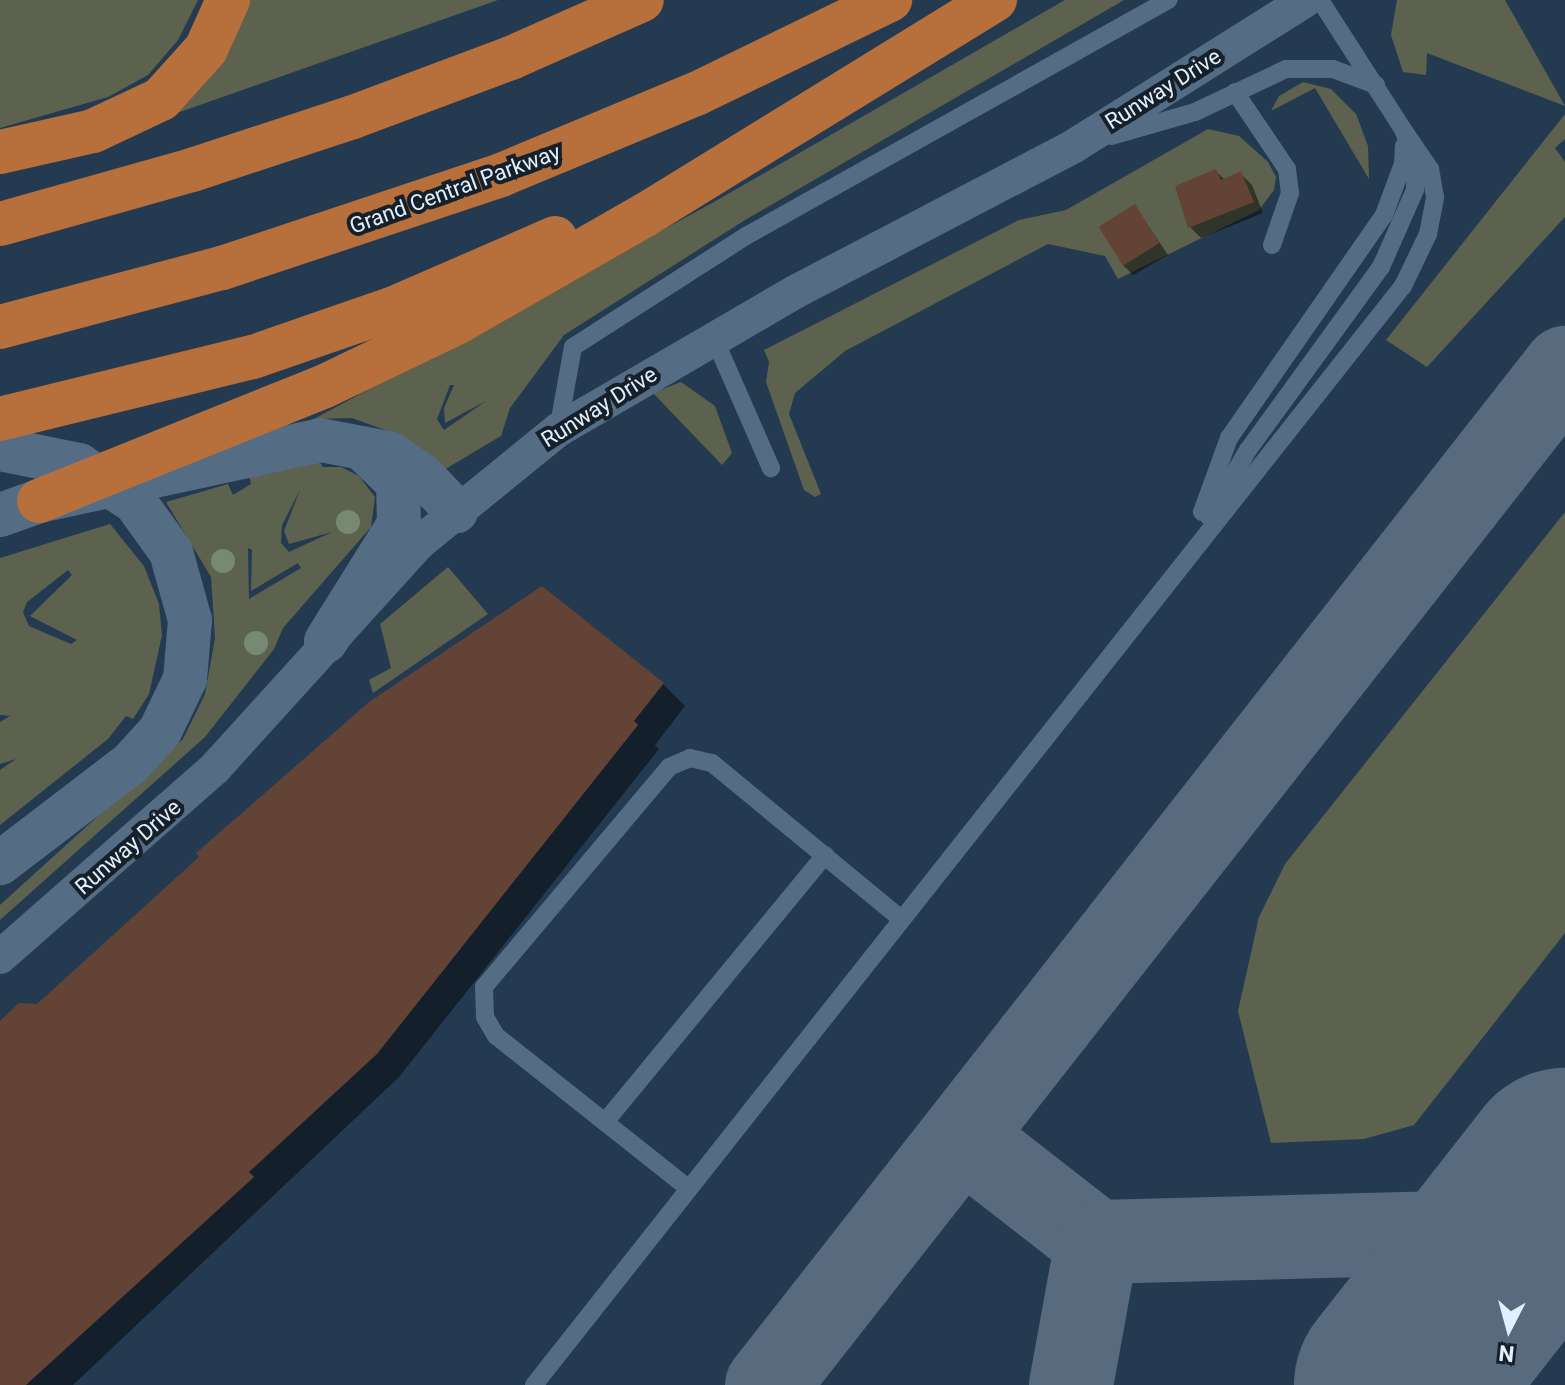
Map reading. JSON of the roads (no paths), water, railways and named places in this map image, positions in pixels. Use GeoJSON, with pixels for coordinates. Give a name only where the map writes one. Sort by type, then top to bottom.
{"type":"FeatureCollection","features":[{"type":"Feature","properties":{"kind":"highway"},"geometry":{"type":"LineString","coordinates":[[0,152],[107,126],[161,99],[206,49],[228,0]]}},
{"type":"Feature","properties":{"kind":"highway"},"geometry":{"type":"LineString","coordinates":[[0,224],[246,154],[353,117],[497,63],[642,0]]}},
{"type":"Feature","properties":{"kind":"highway","name":"Grand Central Parkway"},"geometry":{"type":"LineString","coordinates":[[0,327],[222,268],[501,175],[682,100],[890,0]]}},
{"type":"Feature","properties":{"kind":"highway"},"geometry":{"type":"LineString","coordinates":[[20,508],[387,358],[593,246],[995,0]]}},
{"type":"Feature","properties":{"kind":"highway"},"geometry":{"type":"LineString","coordinates":[[0,419],[253,357],[392,309],[516,257],[845,89]]}},
{"type":"Feature","properties":{"kind":"main road"},"geometry":{"type":"LineString","coordinates":[[20,508],[300,441],[336,441],[374,448],[405,462],[456,511]]}},
{"type":"Feature","properties":{"kind":"main road"},"geometry":{"type":"LineString","coordinates":[[326,641],[393,537],[402,510],[402,494],[390,471],[359,449],[336,441]]}},
{"type":"Feature","properties":{"kind":"main road"},"geometry":{"type":"LineString","coordinates":[[0,449],[57,457],[101,476],[142,509],[171,552],[190,620],[179,697],[140,754],[0,863]]}},
{"type":"Feature","properties":{"kind":"main road"},"geometry":{"type":"LineString","coordinates":[[0,885],[69,811]]}},
{"type":"Feature","properties":{"kind":"street","name":"Runway Drive"},"geometry":{"type":"LineString","coordinates":[[0,957],[215,768],[326,641],[456,511],[558,430],[795,292],[1074,146],[1306,0]]}},
{"type":"Feature","properties":{"kind":"lane"},"geometry":{"type":"LineString","coordinates":[[558,430],[573,347],[746,236],[1168,0]]}},
{"type":"Feature","properties":{"kind":"lane"},"geometry":{"type":"LineString","coordinates":[[534,1385],[1186,556],[1266,464],[1416,264],[1435,197],[1430,169],[1320,0]]}},
{"type":"Feature","properties":{"kind":"lane"},"geometry":{"type":"LineString","coordinates":[[1074,146],[1195,112],[1286,69],[1311,66],[1356,75],[1379,87]]}},
{"type":"Feature","properties":{"kind":"lane"},"geometry":{"type":"LineString","coordinates":[[1235,92],[1287,169],[1290,193],[1272,245]]}},
{"type":"Feature","properties":{"kind":"lane"},"geometry":{"type":"LineString","coordinates":[[1186,556],[1248,450],[1381,267],[1400,232],[1415,190],[1415,162],[1404,131]]}},
{"type":"Feature","properties":{"kind":"lane"},"geometry":{"type":"LineString","coordinates":[[1186,556],[1229,438],[1384,215],[1403,164],[1404,131]]}},
{"type":"Feature","properties":{"kind":"lane"},"geometry":{"type":"LineString","coordinates":[[715,340],[771,468]]}},
{"type":"Feature","properties":{"kind":"lane"},"geometry":{"type":"LineString","coordinates":[[688,1188],[496,1036],[485,1017],[484,987],[669,767],[690,758],[712,763],[901,919]]}},
{"type":"Feature","properties":{"kind":"lane"},"geometry":{"type":"LineString","coordinates":[[605,1122],[825,855]]}}]}
